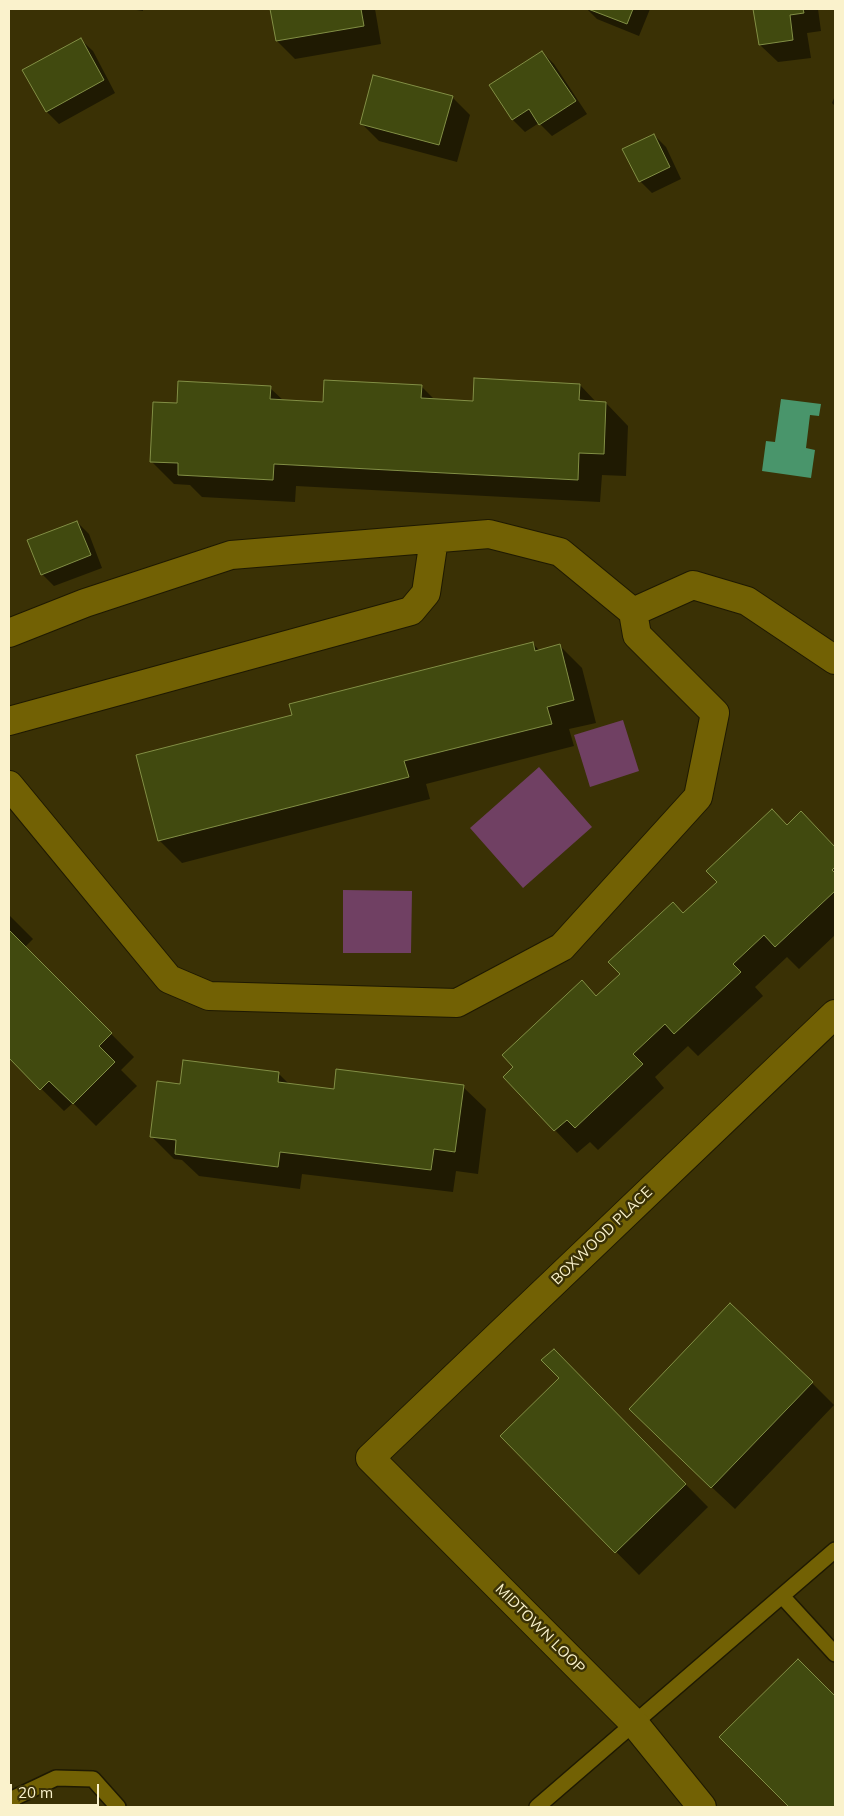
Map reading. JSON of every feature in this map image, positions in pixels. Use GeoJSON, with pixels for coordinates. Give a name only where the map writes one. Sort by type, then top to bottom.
{"type":"FeatureCollection","features":[{"type":"Feature","properties":{"kind":"street"},"geometry":{"type":"LineString","coordinates":[[9,633],[85,603],[231,555],[489,534],[560,552],[633,612],[637,635],[715,713],[698,797],[562,948],[457,1003],[209,996],[169,979],[9,785]]}},
{"type":"Feature","properties":{"kind":"street"},"geometry":{"type":"LineString","coordinates":[[9,721],[411,611],[426,593],[434,539]]}},
{"type":"Feature","properties":{"kind":"street"},"geometry":{"type":"LineString","coordinates":[[633,612],[693,585],[747,601],[835,660]]}},
{"type":"Feature","properties":{"kind":"street","name":"BOXWOOD PLACE"},"geometry":{"type":"LineString","coordinates":[[370,1458],[835,1014]]}},
{"type":"Feature","properties":{"kind":"street","name":"MIDTOWN LOOP"},"geometry":{"type":"LineString","coordinates":[[370,1458],[634,1723],[702,1807]]}},
{"type":"Feature","properties":{"kind":"lane"},"geometry":{"type":"LineString","coordinates":[[537,1807],[835,1550]]}},
{"type":"Feature","properties":{"kind":"lane"},"geometry":{"type":"LineString","coordinates":[[782,1596],[835,1654]]}},
{"type":"Feature","properties":{"kind":"lane"},"geometry":{"type":"LineString","coordinates":[[9,1803],[16,1797],[56,1778],[93,1779],[118,1807]]}},
{"type":"Feature","properties":{"kind":"shaded area"},"geometry":{"type":"Polygon","coordinates":[[[781,399],[821,404],[819,416],[810,415],[806,448],[815,450],[811,478],[762,471],[766,441],[775,442],[781,399]]]}},
{"type":"Feature","properties":{"kind":"shaded area"},"geometry":{"type":"Polygon","coordinates":[[[623,720],[639,771],[590,787],[574,735],[623,720]]]}},
{"type":"Feature","properties":{"kind":"shaded area"},"geometry":{"type":"Polygon","coordinates":[[[539,767],[592,827],[523,888],[470,828],[539,767]]]}},
{"type":"Feature","properties":{"kind":"shaded area"},"geometry":{"type":"Polygon","coordinates":[[[343,890],[412,891],[411,953],[343,953],[343,890]]]}},
{"type":"Feature","properties":{"kind":"building"},"geometry":{"type":"Polygon","coordinates":[[[270,9],[361,9],[364,26],[276,41],[270,9]]]}},
{"type":"Feature","properties":{"kind":"building"},"geometry":{"type":"Polygon","coordinates":[[[588,9],[633,9],[627,24],[588,9]]]}},
{"type":"Feature","properties":{"kind":"building"},"geometry":{"type":"Polygon","coordinates":[[[753,9],[803,9],[804,13],[790,15],[793,40],[759,45],[753,9]]]}},
{"type":"Feature","properties":{"kind":"building"},"geometry":{"type":"Polygon","coordinates":[[[81,38],[104,80],[46,112],[22,70],[81,38]]]}},
{"type":"Feature","properties":{"kind":"building"},"geometry":{"type":"Polygon","coordinates":[[[542,51],[576,101],[539,125],[529,109],[512,120],[489,85],[542,51]]]}},
{"type":"Feature","properties":{"kind":"building"},"geometry":{"type":"Polygon","coordinates":[[[373,75],[453,96],[439,145],[360,124],[373,75]]]}},
{"type":"Feature","properties":{"kind":"building"},"geometry":{"type":"Polygon","coordinates":[[[654,134],[670,167],[639,182],[622,149],[654,134]]]}},
{"type":"Feature","properties":{"kind":"building"},"geometry":{"type":"Polygon","coordinates":[[[474,378],[580,384],[579,400],[606,402],[604,454],[579,453],[578,480],[274,464],[273,480],[178,475],[178,463],[150,462],[153,402],[177,403],[178,381],[271,386],[270,399],[323,402],[324,380],[422,385],[421,398],[473,401],[474,378]]]}},
{"type":"Feature","properties":{"kind":"building"},"geometry":{"type":"Polygon","coordinates":[[[77,521],[91,555],[41,575],[27,540],[77,521]]]}},
{"type":"Feature","properties":{"kind":"building"},"geometry":{"type":"Polygon","coordinates":[[[533,642],[535,651],[560,644],[574,700],[547,707],[552,724],[404,761],[409,777],[158,841],[136,755],[292,715],[289,704],[533,642]]]}},
{"type":"Feature","properties":{"kind":"building"},"geometry":{"type":"Polygon","coordinates":[[[772,809],[787,825],[801,811],[835,847],[835,867],[832,870],[835,873],[835,891],[775,947],[764,935],[733,964],[741,972],[674,1034],[665,1024],[633,1054],[643,1064],[575,1128],[567,1120],[554,1131],[503,1077],[513,1067],[502,1055],[582,980],[596,996],[620,974],[608,962],[673,902],[683,913],[717,882],[706,871],[772,809]]]}},
{"type":"Feature","properties":{"kind":"building"},"geometry":{"type":"Polygon","coordinates":[[[9,930],[112,1033],[99,1046],[115,1062],[73,1104],[49,1081],[40,1090],[9,1058],[9,930]]]}},
{"type":"Feature","properties":{"kind":"building"},"geometry":{"type":"Polygon","coordinates":[[[183,1060],[279,1072],[278,1082],[334,1089],[336,1069],[464,1085],[455,1152],[434,1149],[431,1170],[280,1152],[278,1167],[175,1154],[176,1140],[150,1137],[157,1081],[180,1084],[183,1060]]]}},
{"type":"Feature","properties":{"kind":"building"},"geometry":{"type":"Polygon","coordinates":[[[730,1303],[813,1382],[711,1488],[629,1409],[730,1303]]]}},
{"type":"Feature","properties":{"kind":"building"},"geometry":{"type":"Polygon","coordinates":[[[554,1349],[686,1484],[615,1553],[500,1436],[559,1378],[541,1360],[554,1349]]]}},
{"type":"Feature","properties":{"kind":"building"},"geometry":{"type":"Polygon","coordinates":[[[798,1659],[835,1696],[835,1807],[789,1807],[719,1737],[798,1659]]]}}]}
